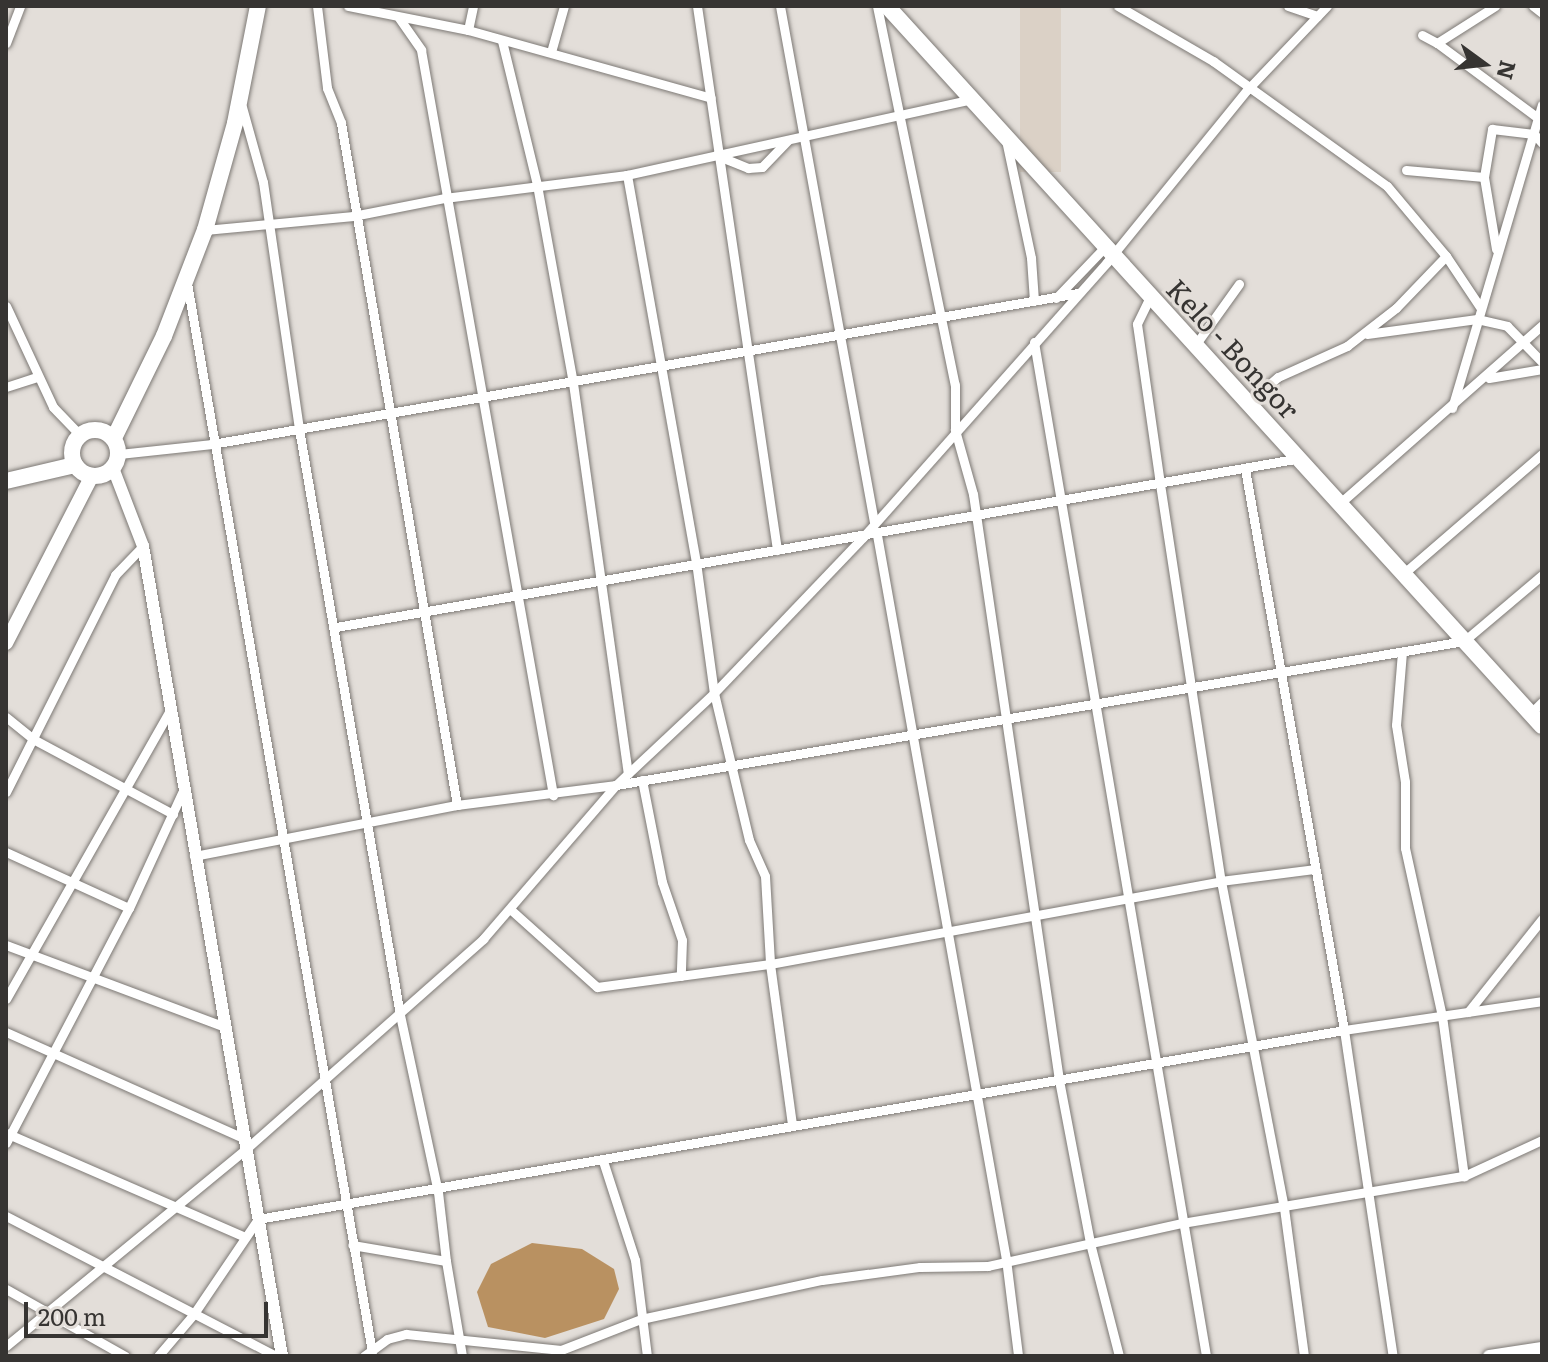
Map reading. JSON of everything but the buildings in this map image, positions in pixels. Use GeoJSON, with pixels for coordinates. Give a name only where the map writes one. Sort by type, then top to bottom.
{"type":"FeatureCollection","features":[{"type":"Feature","properties":{"kind":"highway"},"geometry":{"type":"LineString","coordinates":[[76,449],[92,476],[111,447],[187,283],[205,230],[239,100],[258,6]]}},
{"type":"Feature","properties":{"kind":"highway","name":"Kelo - Bongor"},"geometry":{"type":"LineString","coordinates":[[887,6],[969,100],[1196,344],[1464,641],[1538,714]]}},
{"type":"Feature","properties":{"kind":"highway"},"geometry":{"type":"LineString","coordinates":[[6,481],[48,468],[76,449],[111,447]]}},
{"type":"Feature","properties":{"kind":"main road"},"geometry":{"type":"LineString","coordinates":[[6,643],[92,476]]}},
{"type":"Feature","properties":{"kind":"street"},"geometry":{"type":"LineString","coordinates":[[6,43],[20,6]]}},
{"type":"Feature","properties":{"kind":"street"},"geometry":{"type":"LineString","coordinates":[[317,6],[327,88],[341,123],[353,216],[387,411],[427,610],[457,805]]}},
{"type":"Feature","properties":{"kind":"street"},"geometry":{"type":"LineString","coordinates":[[348,6],[468,30],[711,98]]}},
{"type":"Feature","properties":{"kind":"street"},"geometry":{"type":"LineString","coordinates":[[468,30],[473,6]]}},
{"type":"Feature","properties":{"kind":"street"},"geometry":{"type":"LineString","coordinates":[[551,52],[564,6]]}},
{"type":"Feature","properties":{"kind":"street"},"geometry":{"type":"LineString","coordinates":[[697,6],[716,155],[749,351],[777,550]]}},
{"type":"Feature","properties":{"kind":"street"},"geometry":{"type":"LineString","coordinates":[[780,6],[807,136],[874,522]]}},
{"type":"Feature","properties":{"kind":"street"},"geometry":{"type":"LineString","coordinates":[[877,6],[955,385],[955,430],[975,517],[1059,1080],[1090,1243],[1119,1356]]}},
{"type":"Feature","properties":{"kind":"street"},"geometry":{"type":"LineString","coordinates":[[1118,6],[1213,61],[1247,90],[1387,186],[1446,256],[1480,307]]}},
{"type":"Feature","properties":{"kind":"street"},"geometry":{"type":"LineString","coordinates":[[1288,6],[1317,16]]}},
{"type":"Feature","properties":{"kind":"street"},"geometry":{"type":"LineString","coordinates":[[6,1346],[105,1269],[246,1144],[400,1015],[510,909],[616,785],[714,693],[863,537],[1079,293],[1108,252],[1247,90],[1327,6]]}},
{"type":"Feature","properties":{"kind":"street"},"geometry":{"type":"LineString","coordinates":[[1437,43],[1495,6]]}},
{"type":"Feature","properties":{"kind":"street"},"geometry":{"type":"LineString","coordinates":[[1533,6],[1542,13]]}},
{"type":"Feature","properties":{"kind":"street"},"geometry":{"type":"LineString","coordinates":[[399,18],[421,50],[479,398],[553,795]]}},
{"type":"Feature","properties":{"kind":"street"},"geometry":{"type":"LineString","coordinates":[[1422,35],[1538,118]]}},
{"type":"Feature","properties":{"kind":"street"},"geometry":{"type":"LineString","coordinates":[[502,41],[537,185],[573,383],[604,579],[628,773]]}},
{"type":"Feature","properties":{"kind":"street"},"geometry":{"type":"LineString","coordinates":[[239,100],[270,226],[299,429],[336,627],[400,1015],[438,1192],[462,1356]]}},
{"type":"Feature","properties":{"kind":"street"},"geometry":{"type":"LineString","coordinates":[[205,230],[353,216],[445,198],[627,175],[969,100]]}},
{"type":"Feature","properties":{"kind":"street"},"geometry":{"type":"LineString","coordinates":[[1452,408],[1542,105]]}},
{"type":"Feature","properties":{"kind":"street"},"geometry":{"type":"LineString","coordinates":[[1496,253],[1484,177],[1492,129],[1534,134],[1542,143]]}},
{"type":"Feature","properties":{"kind":"street"},"geometry":{"type":"LineString","coordinates":[[716,155],[748,168],[762,167],[788,140]]}},
{"type":"Feature","properties":{"kind":"street"},"geometry":{"type":"LineString","coordinates":[[1006,140],[1031,258],[1034,301]]}},
{"type":"Feature","properties":{"kind":"street"},"geometry":{"type":"LineString","coordinates":[[1406,170],[1484,177]]}},
{"type":"Feature","properties":{"kind":"street"},"geometry":{"type":"LineString","coordinates":[[627,175],[696,562],[714,693],[749,840],[765,876],[770,964],[792,1125]]}},
{"type":"Feature","properties":{"kind":"street"},"geometry":{"type":"LineString","coordinates":[[1056,298],[1108,252]]}},
{"type":"Feature","properties":{"kind":"street"},"geometry":{"type":"LineString","coordinates":[[1249,402],[1278,377],[1330,356],[1362,335],[1418,288],[1446,256]]}},
{"type":"Feature","properties":{"kind":"street"},"geometry":{"type":"LineString","coordinates":[[187,283],[212,444],[285,839],[369,1354],[406,1334],[561,1350],[641,1319],[822,1280],[920,1267],[988,1266],[1006,1259],[1182,1223],[1464,1176],[1542,1140]]}},
{"type":"Feature","properties":{"kind":"street"},"geometry":{"type":"LineString","coordinates":[[1196,344],[1239,284]]}},
{"type":"Feature","properties":{"kind":"street"},"geometry":{"type":"LineString","coordinates":[[279,1356],[246,1144],[182,793],[143,546],[111,447],[212,444],[387,411],[661,368],[1079,293]]}},
{"type":"Feature","properties":{"kind":"street"},"geometry":{"type":"LineString","coordinates":[[1150,297],[1137,324],[1160,484],[1221,881],[1250,1049],[1284,1208],[1304,1356]]}},
{"type":"Feature","properties":{"kind":"street"},"geometry":{"type":"LineString","coordinates":[[6,306],[36,377],[76,449]]}},
{"type":"Feature","properties":{"kind":"street"},"geometry":{"type":"LineString","coordinates":[[1362,335],[1477,319],[1507,326],[1542,362]]}},
{"type":"Feature","properties":{"kind":"street"},"geometry":{"type":"LineString","coordinates":[[1339,504],[1486,379],[1542,325]]}},
{"type":"Feature","properties":{"kind":"street"},"geometry":{"type":"LineString","coordinates":[[1034,342],[1132,898],[1182,1223],[1206,1356]]}},
{"type":"Feature","properties":{"kind":"street"},"geometry":{"type":"LineString","coordinates":[[1486,379],[1542,369]]}},
{"type":"Feature","properties":{"kind":"street"},"geometry":{"type":"LineString","coordinates":[[8,384],[36,377]]}},
{"type":"Feature","properties":{"kind":"street"},"geometry":{"type":"LineString","coordinates":[[1403,574],[1542,454]]}},
{"type":"Feature","properties":{"kind":"street"},"geometry":{"type":"LineString","coordinates":[[336,627],[517,597],[696,562],[877,535],[1300,458]]}},
{"type":"Feature","properties":{"kind":"street"},"geometry":{"type":"LineString","coordinates":[[1245,469],[1344,1030],[1393,1356]]}},
{"type":"Feature","properties":{"kind":"street"},"geometry":{"type":"LineString","coordinates":[[877,535],[974,1097],[1006,1259],[1018,1356]]}},
{"type":"Feature","properties":{"kind":"street"},"geometry":{"type":"LineString","coordinates":[[6,792],[115,575],[143,546]]}},
{"type":"Feature","properties":{"kind":"street"},"geometry":{"type":"LineString","coordinates":[[194,856],[457,805],[616,785],[1464,641],[1542,575]]}},
{"type":"Feature","properties":{"kind":"street"},"geometry":{"type":"LineString","coordinates":[[1402,652],[1396,725],[1405,782],[1405,848],[1442,1016],[1464,1176]]}},
{"type":"Feature","properties":{"kind":"street"},"geometry":{"type":"LineString","coordinates":[[6,999],[68,881],[169,712]]}},
{"type":"Feature","properties":{"kind":"street"},"geometry":{"type":"LineString","coordinates":[[6,717],[33,739],[173,814]]}},
{"type":"Feature","properties":{"kind":"street"},"geometry":{"type":"LineString","coordinates":[[642,780],[662,882],[682,940],[681,976]]}},
{"type":"Feature","properties":{"kind":"street"},"geometry":{"type":"LineString","coordinates":[[182,793],[129,908],[7,1137],[245,1237]]}},
{"type":"Feature","properties":{"kind":"street"},"geometry":{"type":"LineString","coordinates":[[6,852],[129,908]]}},
{"type":"Feature","properties":{"kind":"street"},"geometry":{"type":"LineString","coordinates":[[510,909],[574,962],[588,984],[770,964],[1221,881],[1315,869]]}},
{"type":"Feature","properties":{"kind":"street"},"geometry":{"type":"LineString","coordinates":[[1468,1012],[1542,919]]}},
{"type":"Feature","properties":{"kind":"street"},"geometry":{"type":"LineString","coordinates":[[6,945],[225,1027]]}},
{"type":"Feature","properties":{"kind":"street"},"geometry":{"type":"LineString","coordinates":[[158,1356],[193,1315],[258,1219],[344,1203],[438,1192],[792,1125],[974,1097],[1344,1030],[1542,1001]]}},
{"type":"Feature","properties":{"kind":"street"},"geometry":{"type":"LineString","coordinates":[[6,1032],[246,1144]]}},
{"type":"Feature","properties":{"kind":"street"},"geometry":{"type":"LineString","coordinates":[[603,1161],[626,1221],[647,1356]]}},
{"type":"Feature","properties":{"kind":"street"},"geometry":{"type":"LineString","coordinates":[[6,1216],[193,1315],[279,1356]]}},
{"type":"Feature","properties":{"kind":"street"},"geometry":{"type":"LineString","coordinates":[[352,1245],[446,1261]]}},
{"type":"Feature","properties":{"kind":"street"},"geometry":{"type":"LineString","coordinates":[[6,1289],[125,1356]]}},
{"type":"Feature","properties":{"kind":"street"},"geometry":{"type":"LineString","coordinates":[[1489,1356],[1542,1348]]}},
{"type":"Feature","properties":{"kind":"shaded area"},"geometry":{"type":"Polygon","coordinates":[[[1020,6],[1061,6],[1061,172],[1020,172],[1020,6]]]}},
{"type":"Feature","properties":{"kind":"shaded area"},"geometry":{"type":"Polygon","coordinates":[[[532,1243],[582,1249],[614,1269],[619,1289],[604,1319],[545,1338],[488,1327],[477,1292],[491,1264],[532,1243]]]}}]}
